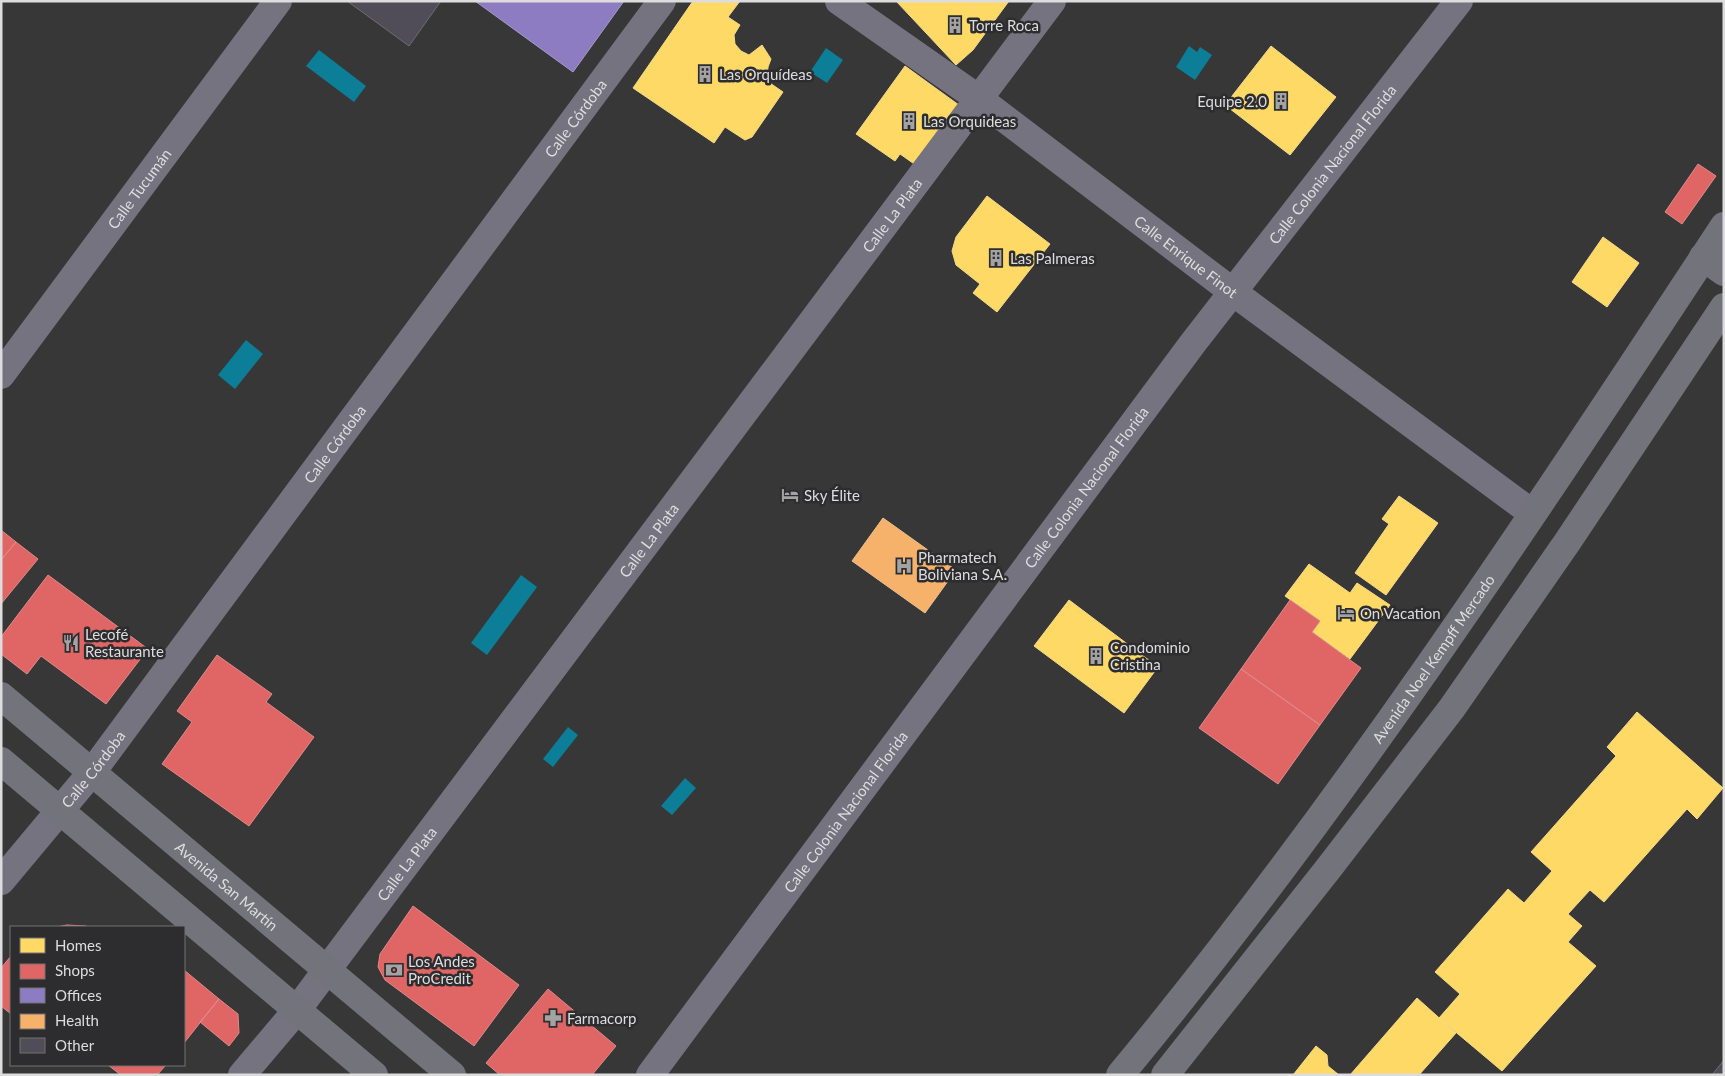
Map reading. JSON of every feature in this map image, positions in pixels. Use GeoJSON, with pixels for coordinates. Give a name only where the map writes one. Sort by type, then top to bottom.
{"type":"FeatureCollection","features":[{"type":"Feature","properties":{"kind":"main road","name":"Avenida Noel Kempff Mercado"},"geometry":{"type":"LineString","coordinates":[[1120,1075],[1301,845],[1415,687],[1532,513],[1714,265],[1724,226]]}},
{"type":"Feature","properties":{"kind":"main road"},"geometry":{"type":"LineString","coordinates":[[1165,1075],[1328,869],[1452,708],[1568,542],[1724,307]]}},
{"type":"Feature","properties":{"kind":"main road","name":"Avenida San Martín"},"geometry":{"type":"LineString","coordinates":[[1,696],[452,1075]]}},
{"type":"Feature","properties":{"kind":"main road"},"geometry":{"type":"LineString","coordinates":[[1,761],[374,1075]]}},
{"type":"Feature","properties":{"kind":"street","name":"Calle Tucumán"},"geometry":{"type":"LineString","coordinates":[[1,375],[278,1]]}},
{"type":"Feature","properties":{"kind":"street","name":"Calle Córdoba"},"geometry":{"type":"LineString","coordinates":[[1,881],[92,772],[662,1]]}},
{"type":"Feature","properties":{"kind":"street","name":"Calle Enrique Finot"},"geometry":{"type":"LineString","coordinates":[[839,1],[979,99],[1233,292],[1532,513]]}},
{"type":"Feature","properties":{"kind":"street","name":"Calle La Plata"},"geometry":{"type":"LineString","coordinates":[[242,1075],[297,1010],[1052,1]]}},
{"type":"Feature","properties":{"kind":"street","name":"Calle Colonia Nacional Florida"},"geometry":{"type":"LineString","coordinates":[[650,1075],[1193,343],[1459,1]]}},
{"type":"Feature","properties":{"kind":"water"},"geometry":{"type":"Polygon","coordinates":[[[1189,46],[1197,52],[1200,47],[1212,55],[1195,80],[1176,67],[1189,46]]]}},
{"type":"Feature","properties":{"kind":"water"},"geometry":{"type":"Polygon","coordinates":[[[826,48],[843,60],[827,83],[810,72],[826,48]]]}},
{"type":"Feature","properties":{"kind":"water"},"geometry":{"type":"Polygon","coordinates":[[[319,50],[366,86],[354,102],[306,66],[319,50]]]}},
{"type":"Feature","properties":{"kind":"water"},"geometry":{"type":"Polygon","coordinates":[[[246,340],[263,354],[235,389],[218,375],[246,340]]]}},
{"type":"Feature","properties":{"kind":"water"},"geometry":{"type":"Polygon","coordinates":[[[521,575],[537,587],[487,655],[471,643],[521,575]]]}},
{"type":"Feature","properties":{"kind":"water"},"geometry":{"type":"Polygon","coordinates":[[[568,727],[578,735],[553,767],[543,759],[568,727]]]}},
{"type":"Feature","properties":{"kind":"water"},"geometry":{"type":"Polygon","coordinates":[[[685,778],[696,788],[672,815],[661,806],[685,778]]]}},
{"type":"Feature","properties":{"kind":"building: Homes","name":"Las Orquídeas"},"geometry":{"type":"Polygon","coordinates":[[[693,1],[740,1],[728,17],[740,25],[734,35],[735,44],[741,51],[749,55],[762,45],[771,59],[768,67],[767,81],[783,92],[752,137],[745,140],[725,127],[714,143],[633,88],[693,1]]]}},
{"type":"Feature","properties":{"kind":"building: Homes","name":"Torre Roca"},"geometry":{"type":"Polygon","coordinates":[[[896,1],[1009,1],[973,50],[956,65],[896,1]]]}},
{"type":"Feature","properties":{"kind":"building: Homes","name":"Equipe 2.0"},"geometry":{"type":"Polygon","coordinates":[[[1271,46],[1336,97],[1290,155],[1225,105],[1271,46]]]}},
{"type":"Feature","properties":{"kind":"building: Homes","name":"Las Orquideas"},"geometry":{"type":"Polygon","coordinates":[[[905,66],[963,108],[920,168],[900,154],[895,161],[856,134],[905,66]]]}},
{"type":"Feature","properties":{"kind":"building: Homes","name":"Las Palmeras"},"geometry":{"type":"Polygon","coordinates":[[[987,196],[1050,244],[997,312],[973,293],[980,284],[956,265],[952,251],[956,237],[987,196]]]}},
{"type":"Feature","properties":{"kind":"building: Homes"},"geometry":{"type":"Polygon","coordinates":[[[1603,237],[1639,263],[1607,307],[1572,282],[1603,237]]]}},
{"type":"Feature","properties":{"kind":"building: Homes"},"geometry":{"type":"Polygon","coordinates":[[[1399,496],[1438,523],[1386,595],[1355,573],[1389,524],[1382,519],[1399,496]]]}},
{"type":"Feature","properties":{"kind":"building: Homes","name":"On Vacation"},"geometry":{"type":"Polygon","coordinates":[[[1309,564],[1350,593],[1357,583],[1390,605],[1350,659],[1312,632],[1320,621],[1285,596],[1309,564]]]}},
{"type":"Feature","properties":{"kind":"building: Homes","name":"Condominio Cristina"},"geometry":{"type":"Polygon","coordinates":[[[1069,600],[1158,667],[1124,713],[1034,646],[1069,600]]]}},
{"type":"Feature","properties":{"kind":"building: Homes"},"geometry":{"type":"Polygon","coordinates":[[[1637,712],[1723,788],[1697,819],[1687,809],[1604,902],[1590,890],[1568,914],[1582,926],[1568,942],[1596,966],[1502,1071],[1439,1018],[1460,994],[1435,972],[1508,889],[1524,903],[1552,871],[1531,852],[1616,756],[1607,747],[1637,712]]]}},
{"type":"Feature","properties":{"kind":"building: Homes"},"geometry":{"type":"Polygon","coordinates":[[[1417,998],[1456,1033],[1419,1075],[1350,1075],[1417,998]]]}},
{"type":"Feature","properties":{"kind":"building: Homes"},"geometry":{"type":"Polygon","coordinates":[[[1316,1046],[1327,1055],[1328,1066],[1339,1075],[1293,1075],[1316,1046]]]}},
{"type":"Feature","properties":{"kind":"building: Shops"},"geometry":{"type":"Polygon","coordinates":[[[1698,164],[1716,176],[1682,224],[1665,212],[1698,164]]]}},
{"type":"Feature","properties":{"kind":"building: Shops"},"geometry":{"type":"Polygon","coordinates":[[[1,530],[16,542],[1,560],[1,530]]]}},
{"type":"Feature","properties":{"kind":"building: Shops"},"geometry":{"type":"Polygon","coordinates":[[[16,542],[38,559],[1,604],[1,560],[16,542]]]}},
{"type":"Feature","properties":{"kind":"building: Shops","name":"Lecofé Restaurante"},"geometry":{"type":"Polygon","coordinates":[[[48,575],[148,649],[106,704],[41,656],[27,674],[1,654],[1,637],[48,575]]]}},
{"type":"Feature","properties":{"kind":"building: Shops"},"geometry":{"type":"Polygon","coordinates":[[[1290,600],[1320,621],[1312,632],[1361,668],[1320,725],[1241,669],[1290,600]]]}},
{"type":"Feature","properties":{"kind":"building: Shops"},"geometry":{"type":"Polygon","coordinates":[[[217,655],[272,694],[266,702],[314,737],[249,826],[162,764],[192,722],[177,711],[217,655]]]}},
{"type":"Feature","properties":{"kind":"building: Shops"},"geometry":{"type":"Polygon","coordinates":[[[1241,669],[1320,725],[1278,784],[1199,728],[1241,669]]]}},
{"type":"Feature","properties":{"kind":"building: Shops"},"geometry":{"type":"Polygon","coordinates":[[[413,906],[519,985],[474,1046],[385,980],[378,967],[380,954],[413,906]]]}},
{"type":"Feature","properties":{"kind":"building: Shops"},"geometry":{"type":"Polygon","coordinates":[[[10,957],[10,1013],[1,1006],[1,968],[10,957]]]}},
{"type":"Feature","properties":{"kind":"building: Shops"},"geometry":{"type":"Polygon","coordinates":[[[185,971],[219,999],[185,1042],[185,971]]]}},
{"type":"Feature","properties":{"kind":"building: Shops","name":"Farmacorp"},"geometry":{"type":"Polygon","coordinates":[[[548,989],[616,1046],[592,1075],[500,1075],[486,1063],[548,989]]]}},
{"type":"Feature","properties":{"kind":"building: Shops"},"geometry":{"type":"Polygon","coordinates":[[[219,999],[238,1014],[239,1033],[229,1046],[200,1022],[219,999]]]}},
{"type":"Feature","properties":{"kind":"building: Shops"},"geometry":{"type":"Polygon","coordinates":[[[109,1066],[165,1066],[157,1075],[121,1075],[109,1066]]]}},
{"type":"Feature","properties":{"kind":"building: Offices"},"geometry":{"type":"Polygon","coordinates":[[[475,1],[624,1],[573,72],[475,1]]]}},
{"type":"Feature","properties":{"kind":"building: Health","name":"Pharmatech Boliviana S.A."},"geometry":{"type":"Polygon","coordinates":[[[883,518],[956,570],[925,613],[852,561],[883,518]]]}},
{"type":"Feature","properties":{"kind":"building: Other"},"geometry":{"type":"Polygon","coordinates":[[[347,1],[441,1],[409,46],[347,1]]]}},
{"type":"Feature","properties":{"kind":"building: Other"},"geometry":{"type":"Polygon","coordinates":[[[1724,1060],[1724,1075],[1712,1075],[1724,1060]]]}},
{"type":"Feature","properties":{"kind":"place","name":"Torre Roca"},"geometry":{"type":"Point","coordinates":[955,25]}},
{"type":"Feature","properties":{"kind":"place","name":"Las Orquídeas"},"geometry":{"type":"Point","coordinates":[705,74]}},
{"type":"Feature","properties":{"kind":"place","name":"Equipe 2.0"},"geometry":{"type":"Point","coordinates":[1281,101]}},
{"type":"Feature","properties":{"kind":"place","name":"Las Orquideas"},"geometry":{"type":"Point","coordinates":[909,121]}},
{"type":"Feature","properties":{"kind":"place","name":"Las Palmeras"},"geometry":{"type":"Point","coordinates":[996,258]}},
{"type":"Feature","properties":{"kind":"place","name":"Sky Élite"},"geometry":{"type":"Point","coordinates":[790,495]}},
{"type":"Feature","properties":{"kind":"place","name":"Pharmatech Boliviana S.A."},"geometry":{"type":"Point","coordinates":[904,566]}},
{"type":"Feature","properties":{"kind":"place","name":"On Vacation"},"geometry":{"type":"Point","coordinates":[1346,613]}},
{"type":"Feature","properties":{"kind":"place","name":"Lecofé Restaurante"},"geometry":{"type":"Point","coordinates":[71,643]}},
{"type":"Feature","properties":{"kind":"place","name":"Condominio Cristina"},"geometry":{"type":"Point","coordinates":[1096,656]}},
{"type":"Feature","properties":{"kind":"place","name":"Los Andes ProCredit"},"geometry":{"type":"Point","coordinates":[394,970]}},
{"type":"Feature","properties":{"kind":"place","name":"Farmacorp"},"geometry":{"type":"Point","coordinates":[553,1018]}}]}
